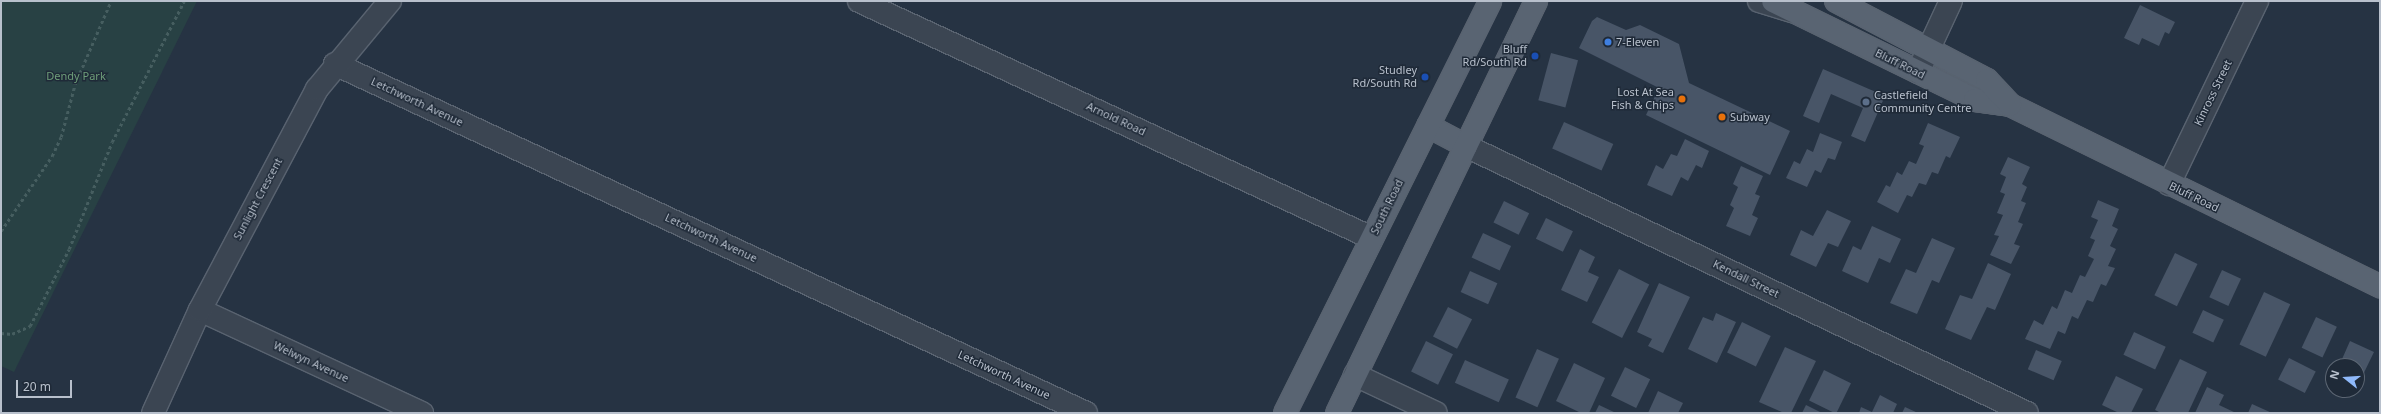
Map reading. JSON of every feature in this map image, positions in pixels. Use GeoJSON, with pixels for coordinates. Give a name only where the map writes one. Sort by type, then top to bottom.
{"type":"FeatureCollection","features":[{"type":"Feature","properties":{"kind":"main road","name":"South Road"},"geometry":{"type":"LineString","coordinates":[[1285,413],[1490,1]]}},
{"type":"Feature","properties":{"kind":"main road"},"geometry":{"type":"LineString","coordinates":[[1337,413],[1536,1]]}},
{"type":"Feature","properties":{"kind":"main road","name":"Bluff Road"},"geometry":{"type":"LineString","coordinates":[[1773,1],[1975,100],[2010,105],[2380,286]]}},
{"type":"Feature","properties":{"kind":"main road","name":"Bluff Road"},"geometry":{"type":"LineString","coordinates":[[1836,1],[1987,80],[2010,105]]}},
{"type":"Feature","properties":{"kind":"main road"},"geometry":{"type":"LineString","coordinates":[[1428,126],[1466,146]]}},
{"type":"Feature","properties":{"kind":"street","name":"Sunlight Crescent"},"geometry":{"type":"LineString","coordinates":[[153,413],[200,310],[316,89],[335,64],[390,1]]}},
{"type":"Feature","properties":{"kind":"street","name":"Arnold Road"},"geometry":{"type":"LineString","coordinates":[[860,1],[1372,238]]}},
{"type":"Feature","properties":{"kind":"street","name":"Bluff Road"},"geometry":{"type":"LineString","coordinates":[[1759,1],[1793,12]]}},
{"type":"Feature","properties":{"kind":"street"},"geometry":{"type":"LineString","coordinates":[[1918,72],[1951,1]]}},
{"type":"Feature","properties":{"kind":"street","name":"Kinross Street"},"geometry":{"type":"LineString","coordinates":[[2169,184],[2257,1]]}},
{"type":"Feature","properties":{"kind":"street","name":"Letchworth Avenue"},"geometry":{"type":"LineString","coordinates":[[335,64],[1086,413]]}},
{"type":"Feature","properties":{"kind":"street","name":"Kendall Street"},"geometry":{"type":"LineString","coordinates":[[1466,146],[2027,413]]}},
{"type":"Feature","properties":{"kind":"street","name":"Welwyn Avenue"},"geometry":{"type":"LineString","coordinates":[[200,310],[422,413]]}},
{"type":"Feature","properties":{"kind":"street"},"geometry":{"type":"LineString","coordinates":[[1355,375],[1436,413]]}},
{"type":"Feature","properties":{"kind":"path"},"geometry":{"type":"LineString","coordinates":[[1,231],[52,156],[61,137],[75,84],[111,1]]}},
{"type":"Feature","properties":{"kind":"path"},"geometry":{"type":"LineString","coordinates":[[1,333],[12,334],[30,326],[69,249],[112,142],[184,1]]}},
{"type":"Feature","properties":{"kind":"green space","name":"Dendy Park"},"geometry":{"type":"Polygon","coordinates":[[[1,1],[197,1],[14,372],[1,366],[1,1]]]}},
{"type":"Feature","properties":{"kind":"building"},"geometry":{"type":"Polygon","coordinates":[[[2140,5],[2175,22],[2169,34],[2165,32],[2159,46],[2142,38],[2139,45],[2124,38],[2140,5]]]}},
{"type":"Feature","properties":{"kind":"building"},"geometry":{"type":"Polygon","coordinates":[[[1597,17],[1626,30],[1640,25],[1679,44],[1689,83],[1790,131],[1770,175],[1646,115],[1659,88],[1579,48],[1592,21],[1597,17]]]}},
{"type":"Feature","properties":{"kind":"building"},"geometry":{"type":"Polygon","coordinates":[[[1551,53],[1578,60],[1565,108],[1538,100],[1551,53]]]}},
{"type":"Feature","properties":{"kind":"building","name":"Castlefield Community Centre"},"geometry":{"type":"Polygon","coordinates":[[[1823,69],[1885,96],[1865,142],[1851,136],[1863,108],[1831,94],[1819,123],[1803,116],[1823,69]]]}},
{"type":"Feature","properties":{"kind":"building"},"geometry":{"type":"Polygon","coordinates":[[[1564,122],[1613,144],[1602,170],[1552,148],[1564,122]]]}},
{"type":"Feature","properties":{"kind":"building"},"geometry":{"type":"Polygon","coordinates":[[[1928,123],[1960,137],[1950,158],[1946,156],[1938,174],[1932,172],[1926,185],[1919,183],[1912,197],[1907,195],[1898,213],[1877,202],[1886,185],[1890,187],[1897,172],[1902,175],[1909,161],[1916,164],[1924,146],[1919,144],[1928,123]]]}},
{"type":"Feature","properties":{"kind":"building"},"geometry":{"type":"Polygon","coordinates":[[[1820,133],[1842,142],[1835,160],[1828,158],[1821,173],[1815,170],[1807,187],[1786,178],[1794,161],[1800,164],[1807,149],[1813,152],[1820,133]]]}},
{"type":"Feature","properties":{"kind":"building"},"geometry":{"type":"Polygon","coordinates":[[[1685,139],[1709,151],[1702,168],[1696,165],[1688,181],[1681,177],[1672,196],[1647,185],[1656,165],[1663,169],[1671,154],[1677,156],[1685,139]]]}},
{"type":"Feature","properties":{"kind":"building"},"geometry":{"type":"Polygon","coordinates":[[[2008,157],[2030,167],[2022,184],[2027,187],[2021,201],[2026,203],[2018,222],[2023,224],[2014,244],[2020,246],[2011,264],[1990,255],[1999,236],[1994,235],[2003,215],[1997,213],[2005,194],[2000,192],[2006,177],[2000,174],[2008,157]]]}},
{"type":"Feature","properties":{"kind":"building"},"geometry":{"type":"Polygon","coordinates":[[[1741,166],[1763,176],[1755,194],[1760,196],[1752,215],[1758,218],[1750,236],[1726,226],[1734,208],[1730,205],[1738,187],[1733,184],[1741,166]]]}},
{"type":"Feature","properties":{"kind":"building"},"geometry":{"type":"Polygon","coordinates":[[[2098,200],[2119,209],[2112,226],[2118,229],[2110,246],[2116,249],[2108,266],[2115,268],[2106,286],[2101,284],[2093,302],[2087,300],[2078,319],[2072,316],[2065,334],[2058,331],[2050,349],[2025,339],[2034,320],[2043,325],[2052,306],[2057,309],[2065,290],[2072,293],[2080,275],[2085,277],[2094,259],[2088,256],[2095,240],[2090,238],[2098,220],[2091,217],[2098,200]]]}},
{"type":"Feature","properties":{"kind":"building"},"geometry":{"type":"Polygon","coordinates":[[[1504,201],[1529,213],[1519,235],[1493,223],[1504,201]]]}},
{"type":"Feature","properties":{"kind":"building"},"geometry":{"type":"Polygon","coordinates":[[[1827,210],[1851,221],[1838,247],[1828,243],[1816,267],[1790,255],[1801,230],[1813,236],[1827,210]]]}},
{"type":"Feature","properties":{"kind":"building"},"geometry":{"type":"Polygon","coordinates":[[[1546,218],[1573,231],[1563,252],[1536,239],[1546,218]]]}},
{"type":"Feature","properties":{"kind":"building"},"geometry":{"type":"Polygon","coordinates":[[[1872,226],[1901,239],[1890,263],[1879,258],[1868,283],[1842,271],[1853,246],[1861,250],[1872,226]]]}},
{"type":"Feature","properties":{"kind":"building"},"geometry":{"type":"Polygon","coordinates":[[[1483,233],[1511,246],[1500,271],[1472,257],[1483,233]]]}},
{"type":"Feature","properties":{"kind":"building"},"geometry":{"type":"Polygon","coordinates":[[[1932,238],[1955,248],[1939,283],[1932,280],[1917,314],[1890,303],[1906,269],[1916,273],[1932,238]]]}},
{"type":"Feature","properties":{"kind":"building"},"geometry":{"type":"Polygon","coordinates":[[[1580,249],[1595,257],[1588,272],[1599,277],[1587,302],[1561,290],[1580,249]]]}},
{"type":"Feature","properties":{"kind":"building"},"geometry":{"type":"Polygon","coordinates":[[[2175,253],[2197,264],[2177,306],[2154,295],[2175,253]]]}},
{"type":"Feature","properties":{"kind":"building"},"geometry":{"type":"Polygon","coordinates":[[[1988,263],[2011,274],[1995,310],[1987,307],[1971,340],[1945,329],[1960,295],[1972,299],[1988,263]]]}},
{"type":"Feature","properties":{"kind":"building"},"geometry":{"type":"Polygon","coordinates":[[[1619,269],[1649,284],[1622,338],[1592,322],[1619,269]]]}},
{"type":"Feature","properties":{"kind":"building"},"geometry":{"type":"Polygon","coordinates":[[[2222,270],[2241,279],[2228,306],[2209,297],[2222,270]]]}},
{"type":"Feature","properties":{"kind":"building"},"geometry":{"type":"Polygon","coordinates":[[[1470,271],[1497,283],[1488,304],[1461,292],[1470,271]]]}},
{"type":"Feature","properties":{"kind":"building"},"geometry":{"type":"Polygon","coordinates":[[[1659,283],[1690,297],[1663,353],[1648,346],[1652,339],[1637,332],[1659,283]]]}},
{"type":"Feature","properties":{"kind":"building"},"geometry":{"type":"Polygon","coordinates":[[[2264,292],[2290,304],[2266,357],[2239,345],[2264,292]]]}},
{"type":"Feature","properties":{"kind":"building"},"geometry":{"type":"Polygon","coordinates":[[[1448,307],[1472,319],[1457,349],[1433,336],[1448,307]]]}},
{"type":"Feature","properties":{"kind":"building"},"geometry":{"type":"Polygon","coordinates":[[[2203,310],[2224,320],[2213,342],[2192,333],[2203,310]]]}},
{"type":"Feature","properties":{"kind":"building"},"geometry":{"type":"Polygon","coordinates":[[[1716,313],[1736,322],[1717,363],[1688,349],[1703,317],[1713,321],[1716,313]]]}},
{"type":"Feature","properties":{"kind":"building"},"geometry":{"type":"Polygon","coordinates":[[[2316,317],[2337,327],[2322,358],[2302,348],[2316,317]]]}},
{"type":"Feature","properties":{"kind":"building"},"geometry":{"type":"Polygon","coordinates":[[[1742,322],[1771,336],[1756,367],[1727,353],[1742,322]]]}},
{"type":"Feature","properties":{"kind":"building"},"geometry":{"type":"Polygon","coordinates":[[[2134,332],[2166,347],[2155,369],[2123,355],[2134,332]]]}},
{"type":"Feature","properties":{"kind":"building"},"geometry":{"type":"Polygon","coordinates":[[[1426,341],[1453,354],[1438,385],[1411,372],[1426,341]]]}},
{"type":"Feature","properties":{"kind":"building"},"geometry":{"type":"Polygon","coordinates":[[[2350,341],[2374,352],[2365,371],[2365,358],[2343,358],[2350,341]]]}},
{"type":"Feature","properties":{"kind":"building"},"geometry":{"type":"Polygon","coordinates":[[[1785,347],[1816,361],[1791,413],[1784,413],[1759,402],[1785,347]]]}},
{"type":"Feature","properties":{"kind":"building"},"geometry":{"type":"Polygon","coordinates":[[[1537,349],[1559,359],[1537,407],[1515,397],[1537,349]]]}},
{"type":"Feature","properties":{"kind":"building"},"geometry":{"type":"Polygon","coordinates":[[[2036,350],[2062,361],[2054,380],[2028,369],[2036,350]]]}},
{"type":"Feature","properties":{"kind":"building"},"geometry":{"type":"Polygon","coordinates":[[[2289,358],[2316,372],[2305,393],[2278,379],[2289,358]]]}},
{"type":"Feature","properties":{"kind":"building"},"geometry":{"type":"Polygon","coordinates":[[[2180,359],[2207,372],[2188,413],[2161,413],[2155,410],[2180,359]]]}},
{"type":"Feature","properties":{"kind":"building"},"geometry":{"type":"Polygon","coordinates":[[[1465,360],[1509,380],[1499,402],[1455,383],[1465,360]]]}},
{"type":"Feature","properties":{"kind":"building"},"geometry":{"type":"Polygon","coordinates":[[[1574,363],[1605,378],[1589,413],[1581,413],[1556,401],[1574,363]]]}},
{"type":"Feature","properties":{"kind":"building"},"geometry":{"type":"Polygon","coordinates":[[[1625,367],[1650,379],[1636,408],[1611,396],[1625,367]]]}},
{"type":"Feature","properties":{"kind":"building"},"geometry":{"type":"Polygon","coordinates":[[[1824,370],[1851,383],[1836,413],[1809,401],[1824,370]]]}},
{"type":"Feature","properties":{"kind":"building"},"geometry":{"type":"Polygon","coordinates":[[[2116,376],[2143,389],[2131,413],[2119,413],[2102,405],[2116,376]]]}},
{"type":"Feature","properties":{"kind":"building"},"geometry":{"type":"Polygon","coordinates":[[[2207,387],[2224,395],[2219,405],[2236,413],[2195,413],[2207,387]]]}},
{"type":"Feature","properties":{"kind":"building"},"geometry":{"type":"Polygon","coordinates":[[[1658,391],[1683,403],[1678,413],[1648,413],[1658,391]]]}},
{"type":"Feature","properties":{"kind":"building"},"geometry":{"type":"Polygon","coordinates":[[[1880,395],[1897,404],[1893,413],[1859,413],[1861,407],[1872,412],[1880,395]]]}},
{"type":"Feature","properties":{"kind":"building"},"geometry":{"type":"Polygon","coordinates":[[[2252,404],[2272,413],[2248,413],[2252,404]]]}},
{"type":"Feature","properties":{"kind":"building"},"geometry":{"type":"Polygon","coordinates":[[[1599,405],[1616,413],[1595,413],[1599,405]]]}},
{"type":"Feature","properties":{"kind":"building"},"geometry":{"type":"Polygon","coordinates":[[[1806,405],[1822,413],[1802,413],[1806,405]]]}},
{"type":"Feature","properties":{"kind":"building"},"geometry":{"type":"Polygon","coordinates":[[[1905,407],[1918,413],[1902,413],[1905,407]]]}},
{"type":"Feature","properties":{"kind":"place","name":"7-Eleven"},"geometry":{"type":"Point","coordinates":[1608,42]}},
{"type":"Feature","properties":{"kind":"place","name":"Bluff Rd/South Rd"},"geometry":{"type":"Point","coordinates":[1535,56]}},
{"type":"Feature","properties":{"kind":"place","name":"Studley Rd/South Rd"},"geometry":{"type":"Point","coordinates":[1425,77]}},
{"type":"Feature","properties":{"kind":"place","name":"Lost At Sea Fish & Chips"},"geometry":{"type":"Point","coordinates":[1682,99]}},
{"type":"Feature","properties":{"kind":"place","name":"Castlefield Community Centre"},"geometry":{"type":"Point","coordinates":[1866,102]}},
{"type":"Feature","properties":{"kind":"place","name":"Subway"},"geometry":{"type":"Point","coordinates":[1722,117]}}]}
